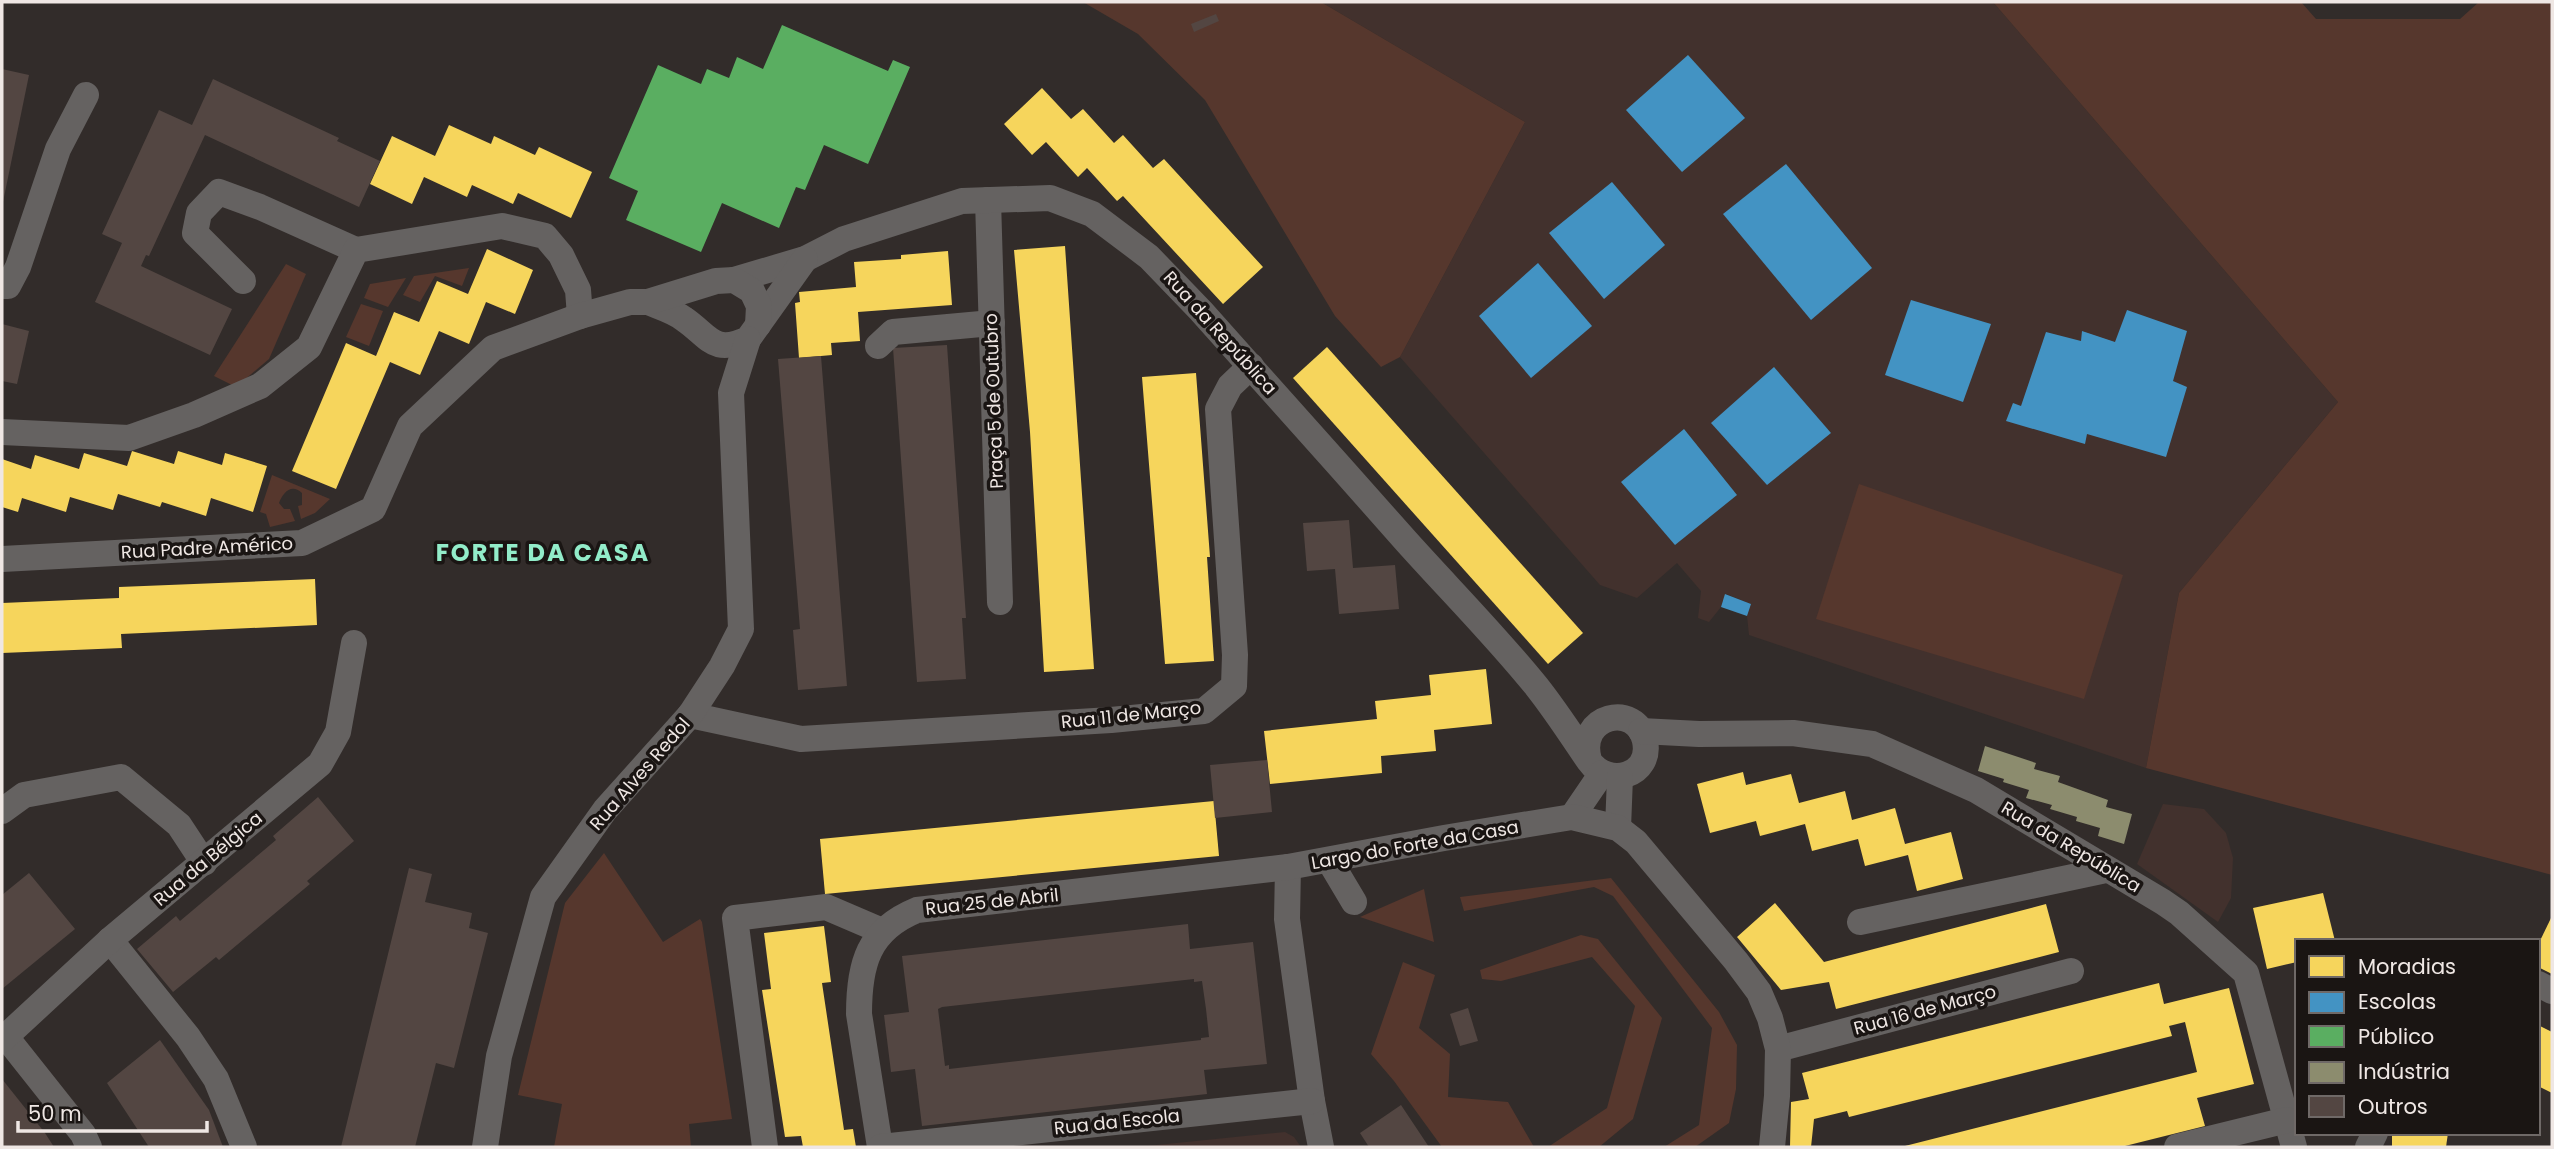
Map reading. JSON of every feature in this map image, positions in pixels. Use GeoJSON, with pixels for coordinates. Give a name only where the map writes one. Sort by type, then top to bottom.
{"type":"FeatureCollection","features":[{"type":"Feature","properties":{"kind":"street"},"geometry":{"type":"LineString","coordinates":[[2,286],[8,286],[19,267],[58,149],[86,95]]}},
{"type":"Feature","properties":{"kind":"street"},"geometry":{"type":"LineString","coordinates":[[243,281],[195,233],[199,213],[219,192],[260,207],[356,250],[502,226],[545,236],[561,255],[578,290],[580,316]]}},
{"type":"Feature","properties":{"kind":"street","name":"Rua da República"},"geometry":{"type":"LineString","coordinates":[[725,281],[805,259],[845,239],[962,201],[1049,198],[1092,215],[1149,257],[1251,366],[1537,688]]}},
{"type":"Feature","properties":{"kind":"street","name":"Praça 5 de Outubro"},"geometry":{"type":"LineString","coordinates":[[988,200],[1000,602]]}},
{"type":"Feature","properties":{"kind":"street"},"geometry":{"type":"LineString","coordinates":[[2,432],[129,438],[194,415],[260,386],[309,347],[356,250]]}},
{"type":"Feature","properties":{"kind":"street","name":"Rua da República"},"geometry":{"type":"LineString","coordinates":[[753,332],[805,259]]}},
{"type":"Feature","properties":{"kind":"street"},"geometry":{"type":"LineString","coordinates":[[648,302],[684,318],[705,337],[721,346],[734,345],[753,332],[759,306],[752,291],[725,281],[699,294],[694,303],[694,318],[705,337]]}},
{"type":"Feature","properties":{"kind":"street","name":"Rua Padre Américo"},"geometry":{"type":"LineString","coordinates":[[2,559],[302,543],[373,509],[410,426],[493,348],[580,316],[630,302],[648,302],[725,281]]}},
{"type":"Feature","properties":{"kind":"street"},"geometry":{"type":"LineString","coordinates":[[878,346],[893,332],[992,323]]}},
{"type":"Feature","properties":{"kind":"street","name":"Rua Alves Redol"},"geometry":{"type":"LineString","coordinates":[[485,1147],[499,1056],[543,897],[605,810],[690,715],[722,666],[741,629],[731,393],[753,332]]}},
{"type":"Feature","properties":{"kind":"street","name":"Rua Alves Redol"},"geometry":{"type":"LineString","coordinates":[[705,337],[731,393]]}},
{"type":"Feature","properties":{"kind":"street","name":"Rua 11 de Março"},"geometry":{"type":"LineString","coordinates":[[690,715],[801,739],[1111,720],[1204,711],[1234,686],[1218,409],[1230,386],[1251,366]]}},
{"type":"Feature","properties":{"kind":"street","name":"Rua da Bélgica"},"geometry":{"type":"LineString","coordinates":[[4,1038],[110,940],[320,764],[338,732],[354,643]]}},
{"type":"Feature","properties":{"kind":"street"},"geometry":{"type":"LineString","coordinates":[[1537,688],[1602,721],[1589,734],[1586,751],[1603,770]]}},
{"type":"Feature","properties":{"kind":"street"},"geometry":{"type":"LineString","coordinates":[[1537,688],[1603,770],[1618,828]]}},
{"type":"Feature","properties":{"kind":"street","name":"Rua da República"},"geometry":{"type":"LineString","coordinates":[[1602,721],[1609,718],[1626,719],[1641,731],[1699,734],[1793,733],[1872,744],[1976,790],[2179,913],[2246,973],[2294,1147]]}},
{"type":"Feature","properties":{"kind":"street"},"geometry":{"type":"LineString","coordinates":[[1641,731],[1645,750],[1643,760]]}},
{"type":"Feature","properties":{"kind":"street","name":"Rua da República"},"geometry":{"type":"LineString","coordinates":[[1603,770],[1629,774],[1643,760],[1699,734]]}},
{"type":"Feature","properties":{"kind":"street"},"geometry":{"type":"LineString","coordinates":[[1572,817],[1603,770]]}},
{"type":"Feature","properties":{"kind":"street"},"geometry":{"type":"LineString","coordinates":[[2,811],[24,795],[121,777],[179,825],[204,863]]}},
{"type":"Feature","properties":{"kind":"street","name":"Largo do Forte da Casa"},"geometry":{"type":"LineString","coordinates":[[1321,1147],[1312,1101],[1287,919],[1288,867],[1572,817],[1618,828],[1636,842],[1759,992],[1770,1018],[1778,1049],[1772,1147]]}},
{"type":"Feature","properties":{"kind":"street"},"geometry":{"type":"LineString","coordinates":[[1329,860],[1354,902]]}},
{"type":"Feature","properties":{"kind":"street","name":"Rua 25 de Abril"},"geometry":{"type":"LineString","coordinates":[[881,1147],[859,1014],[859,997],[862,968],[872,946],[883,931],[898,918],[917,910],[1288,867]]}},
{"type":"Feature","properties":{"kind":"street"},"geometry":{"type":"LineString","coordinates":[[1860,922],[2106,870]]}},
{"type":"Feature","properties":{"kind":"street"},"geometry":{"type":"LineString","coordinates":[[765,1147],[736,918],[826,907],[883,931]]}},
{"type":"Feature","properties":{"kind":"street"},"geometry":{"type":"LineString","coordinates":[[110,940],[188,1037],[216,1079],[244,1147]]}},
{"type":"Feature","properties":{"kind":"street","name":"Rua 16 de Março"},"geometry":{"type":"LineString","coordinates":[[1778,1049],[2071,971]]}},
{"type":"Feature","properties":{"kind":"street"},"geometry":{"type":"LineString","coordinates":[[4,1038],[83,1134],[89,1147]]}},
{"type":"Feature","properties":{"kind":"street","name":"Rua da Escola"},"geometry":{"type":"LineString","coordinates":[[881,1147],[1312,1101]]}},
{"type":"Feature","properties":{"kind":"street"},"geometry":{"type":"LineString","coordinates":[[2177,1147],[2287,1120]]}},
{"type":"Feature","properties":{"kind":"shaded area"},"geometry":{"type":"Polygon","coordinates":[[[1083,2],[1321,2],[1525,122],[1400,357],[1381,367],[1335,316],[1205,100],[1138,34],[1083,2]]]}},
{"type":"Feature","properties":{"kind":"shaded area"},"geometry":{"type":"Polygon","coordinates":[[[1321,2],[1993,2],[2338,402],[2179,593],[2146,768],[1749,635],[1747,616],[1751,604],[1726,594],[1721,607],[1709,622],[1698,618],[1701,591],[1677,563],[1637,598],[1600,585],[1400,357],[1525,122],[1321,2]]]}},
{"type":"Feature","properties":{"kind":"shaded area"},"geometry":{"type":"Polygon","coordinates":[[[1993,2],[2301,2],[2316,19],[2460,19],[2479,2],[2552,2],[2552,875],[2146,768],[2179,593],[2338,402],[1993,2]]]}},
{"type":"Feature","properties":{"kind":"shaded area"},"geometry":{"type":"Polygon","coordinates":[[[286,264],[306,274],[269,359],[236,387],[214,376],[286,264]]]}},
{"type":"Feature","properties":{"kind":"shaded area"},"geometry":{"type":"Polygon","coordinates":[[[469,268],[462,286],[435,276],[420,302],[403,295],[414,276],[469,268]]]}},
{"type":"Feature","properties":{"kind":"shaded area"},"geometry":{"type":"Polygon","coordinates":[[[406,278],[388,307],[364,298],[370,284],[406,278]]]}},
{"type":"Feature","properties":{"kind":"shaded area"},"geometry":{"type":"Polygon","coordinates":[[[361,304],[383,311],[369,346],[346,337],[361,304]]]}},
{"type":"Feature","properties":{"kind":"shaded area"},"geometry":{"type":"Polygon","coordinates":[[[272,475],[330,499],[315,513],[301,519],[298,506],[302,505],[302,493],[294,489],[288,490],[279,503],[284,509],[290,509],[295,521],[270,527],[266,514],[260,512],[272,475]]]}},
{"type":"Feature","properties":{"kind":"shaded area"},"geometry":{"type":"Polygon","coordinates":[[[1859,484],[2123,575],[2084,699],[1816,619],[1859,484]]]}},
{"type":"Feature","properties":{"kind":"shaded area"},"geometry":{"type":"Polygon","coordinates":[[[2163,804],[2204,809],[2226,833],[2233,858],[2231,898],[2218,922],[2137,864],[2163,804]]]}},
{"type":"Feature","properties":{"kind":"shaded area"},"geometry":{"type":"Polygon","coordinates":[[[604,853],[663,942],[700,919],[702,922],[732,1119],[689,1124],[691,1147],[554,1147],[562,1104],[518,1095],[565,903],[604,853]]]}},
{"type":"Feature","properties":{"kind":"shaded area"},"geometry":{"type":"Polygon","coordinates":[[[1611,878],[1719,1012],[1737,1045],[1736,1089],[1729,1123],[1695,1147],[1664,1147],[1699,1125],[1712,1028],[1613,896],[1594,887],[1464,911],[1460,897],[1611,878]]]}},
{"type":"Feature","properties":{"kind":"shaded area"},"geometry":{"type":"Polygon","coordinates":[[[1424,889],[1434,942],[1360,917],[1424,889]]]}},
{"type":"Feature","properties":{"kind":"shaded area"},"geometry":{"type":"Polygon","coordinates":[[[1581,935],[1598,939],[1662,1018],[1633,1119],[1599,1147],[1548,1147],[1607,1108],[1635,1006],[1592,957],[1501,981],[1482,979],[1480,970],[1581,935]]]}},
{"type":"Feature","properties":{"kind":"shaded area"},"geometry":{"type":"Polygon","coordinates":[[[1403,962],[1435,975],[1419,1028],[1450,1054],[1448,1097],[1508,1102],[1534,1147],[1442,1147],[1371,1054],[1403,962]]]}},
{"type":"Feature","properties":{"kind":"shaded area"},"geometry":{"type":"Polygon","coordinates":[[[1285,1132],[1294,1137],[1301,1147],[1137,1147],[1285,1132]]]}},
{"type":"Feature","properties":{"kind":"building: Moradias"},"geometry":{"type":"Polygon","coordinates":[[[1042,88],[1071,119],[1083,109],[1114,143],[1123,135],[1153,168],[1164,159],[1263,267],[1223,304],[1123,196],[1117,201],[1087,168],[1078,177],[1046,142],[1032,155],[1004,124],[1042,88]]]}},
{"type":"Feature","properties":{"kind":"building: Moradias"},"geometry":{"type":"Polygon","coordinates":[[[449,125],[491,144],[494,136],[535,155],[539,147],[592,172],[571,218],[518,193],[513,204],[472,185],[467,197],[424,177],[412,204],[370,184],[392,136],[435,156],[449,125]]]}},
{"type":"Feature","properties":{"kind":"building: Moradias"},"geometry":{"type":"Polygon","coordinates":[[[1065,246],[1094,669],[1044,672],[1030,432],[1014,250],[1065,246]]]}},
{"type":"Feature","properties":{"kind":"building: Moradias"},"geometry":{"type":"Polygon","coordinates":[[[487,249],[533,270],[515,314],[486,302],[469,344],[439,331],[420,375],[390,362],[336,489],[292,471],[346,343],[376,356],[394,312],[419,322],[437,281],[468,294],[487,249]]]}},
{"type":"Feature","properties":{"kind":"building: Moradias"},"geometry":{"type":"Polygon","coordinates":[[[948,251],[952,305],[858,312],[860,341],[831,343],[832,355],[799,358],[795,303],[800,302],[799,292],[856,287],[854,262],[901,259],[901,255],[948,251]]]}},
{"type":"Feature","properties":{"kind":"building: Moradias"},"geometry":{"type":"Polygon","coordinates":[[[1327,347],[1583,633],[1548,664],[1293,378],[1327,347]]]}},
{"type":"Feature","properties":{"kind":"building: Moradias"},"geometry":{"type":"Polygon","coordinates":[[[1196,373],[1210,557],[1207,557],[1214,661],[1165,664],[1142,377],[1196,373]]]}},
{"type":"Feature","properties":{"kind":"building: Moradias"},"geometry":{"type":"Polygon","coordinates":[[[132,451],[174,464],[178,451],[222,465],[225,453],[267,466],[253,512],[211,498],[206,516],[162,502],[160,507],[118,494],[113,510],[70,497],[66,512],[22,498],[18,512],[2,507],[2,459],[31,469],[35,455],[79,469],[84,453],[127,466],[132,451]]]}},
{"type":"Feature","properties":{"kind":"building: Moradias"},"geometry":{"type":"Polygon","coordinates":[[[315,579],[317,625],[121,634],[122,648],[2,653],[2,603],[119,598],[119,587],[315,579]]]}},
{"type":"Feature","properties":{"kind":"building: Moradias"},"geometry":{"type":"Polygon","coordinates":[[[1486,669],[1492,724],[1434,730],[1436,751],[1381,756],[1382,773],[1270,784],[1264,731],[1377,719],[1375,701],[1431,695],[1429,675],[1486,669]]]}},
{"type":"Feature","properties":{"kind":"building: Moradias"},"geometry":{"type":"Polygon","coordinates":[[[1743,772],[1746,785],[1791,774],[1799,803],[1845,791],[1852,820],[1895,808],[1905,844],[1951,832],[1963,879],[1917,891],[1908,855],[1865,866],[1858,839],[1812,851],[1805,824],[1760,836],[1756,821],[1710,833],[1697,784],[1743,772]]]}},
{"type":"Feature","properties":{"kind":"building: Moradias"},"geometry":{"type":"Polygon","coordinates":[[[1214,801],[1219,856],[825,894],[820,839],[1214,801]]]}},
{"type":"Feature","properties":{"kind":"building: Moradias"},"geometry":{"type":"Polygon","coordinates":[[[2323,893],[2334,939],[2295,939],[2295,962],[2267,969],[2253,908],[2323,893]]]}},
{"type":"Feature","properties":{"kind":"building: Moradias"},"geometry":{"type":"Polygon","coordinates":[[[1775,903],[1824,962],[2046,904],[2059,952],[1836,1009],[1829,982],[1781,990],[1737,937],[1775,903]]]}},
{"type":"Feature","properties":{"kind":"building: Moradias"},"geometry":{"type":"Polygon","coordinates":[[[2552,916],[2552,974],[2540,968],[2540,941],[2552,916]]]}},
{"type":"Feature","properties":{"kind":"building: Moradias"},"geometry":{"type":"Polygon","coordinates":[[[824,926],[831,982],[822,983],[844,1130],[853,1129],[856,1147],[803,1147],[801,1136],[785,1137],[762,990],[771,989],[764,933],[824,926]]]}},
{"type":"Feature","properties":{"kind":"building: Moradias"},"geometry":{"type":"Polygon","coordinates":[[[2159,983],[2164,1004],[2229,988],[2254,1084],[2197,1098],[2205,1126],[2121,1147],[1901,1147],[2197,1072],[2185,1022],[2169,1026],[2172,1036],[1849,1117],[1847,1111],[1814,1119],[1811,1147],[1790,1147],[1791,1102],[1809,1099],[1802,1073],[2159,983]]]}},
{"type":"Feature","properties":{"kind":"building: Moradias"},"geometry":{"type":"Polygon","coordinates":[[[2540,1026],[2552,1032],[2552,1093],[2540,1087],[2540,1026]]]}},
{"type":"Feature","properties":{"kind":"building: Moradias"},"geometry":{"type":"Polygon","coordinates":[[[2392,1135],[2448,1135],[2446,1147],[2392,1147],[2392,1135]]]}},
{"type":"Feature","properties":{"kind":"building: Escolas"},"geometry":{"type":"Polygon","coordinates":[[[1688,55],[1745,118],[1682,172],[1626,110],[1688,55]]]}},
{"type":"Feature","properties":{"kind":"building: Escolas"},"geometry":{"type":"Polygon","coordinates":[[[1786,164],[1872,268],[1811,320],[1723,214],[1786,164]]]}},
{"type":"Feature","properties":{"kind":"building: Escolas"},"geometry":{"type":"Polygon","coordinates":[[[1612,182],[1665,245],[1604,299],[1549,233],[1612,182]]]}},
{"type":"Feature","properties":{"kind":"building: Escolas"},"geometry":{"type":"Polygon","coordinates":[[[1538,263],[1592,326],[1531,378],[1479,316],[1538,263]]]}},
{"type":"Feature","properties":{"kind":"building: Escolas"},"geometry":{"type":"Polygon","coordinates":[[[1911,300],[1991,324],[1963,402],[1885,375],[1911,300]]]}},
{"type":"Feature","properties":{"kind":"building: Escolas"},"geometry":{"type":"Polygon","coordinates":[[[2127,310],[2187,331],[2173,381],[2187,387],[2166,457],[2087,434],[2085,444],[2006,421],[2013,403],[2021,406],[2046,332],[2081,341],[2082,331],[2115,342],[2127,310]]]}},
{"type":"Feature","properties":{"kind":"building: Escolas"},"geometry":{"type":"Polygon","coordinates":[[[1774,367],[1831,433],[1767,485],[1711,423],[1774,367]]]}},
{"type":"Feature","properties":{"kind":"building: Escolas"},"geometry":{"type":"Polygon","coordinates":[[[1684,429],[1737,495],[1675,545],[1621,482],[1684,429]]]}},
{"type":"Feature","properties":{"kind":"building: Escolas"},"geometry":{"type":"Polygon","coordinates":[[[1725,594],[1751,604],[1747,616],[1721,607],[1725,594]]]}},
{"type":"Feature","properties":{"kind":"building: Público"},"geometry":{"type":"Polygon","coordinates":[[[782,25],[888,71],[893,60],[910,67],[868,164],[824,145],[805,190],[796,187],[779,228],[722,203],[701,252],[626,220],[638,191],[609,178],[658,65],[701,84],[707,69],[729,78],[737,57],[763,69],[782,25]]]}},
{"type":"Feature","properties":{"kind":"building: Indústria"},"geometry":{"type":"Polygon","coordinates":[[[1985,746],[2036,763],[2034,769],[2060,776],[2058,782],[2108,800],[2106,807],[2132,814],[2124,844],[2098,836],[2100,828],[2076,821],[2077,817],[2050,809],[2052,805],[2026,798],[2029,790],[1978,771],[1985,746]]]}},
{"type":"Feature","properties":{"kind":"building: Outros"},"geometry":{"type":"Polygon","coordinates":[[[1216,14],[1219,21],[1194,32],[1191,24],[1216,14]]]}},
{"type":"Feature","properties":{"kind":"building: Outros"},"geometry":{"type":"Polygon","coordinates":[[[2,69],[29,75],[3,202],[2,202],[2,69]]]}},
{"type":"Feature","properties":{"kind":"building: Outros"},"geometry":{"type":"Polygon","coordinates":[[[213,79],[339,138],[337,141],[380,161],[359,207],[205,135],[149,256],[146,255],[141,266],[232,309],[210,355],[95,302],[122,243],[102,234],[159,110],[192,125],[213,79]]]}},
{"type":"Feature","properties":{"kind":"building: Outros"},"geometry":{"type":"Polygon","coordinates":[[[2,324],[29,331],[17,384],[2,381],[2,324]]]}},
{"type":"Feature","properties":{"kind":"building: Outros"},"geometry":{"type":"Polygon","coordinates":[[[947,345],[966,618],[962,618],[966,679],[917,682],[893,348],[947,345]]]}},
{"type":"Feature","properties":{"kind":"building: Outros"},"geometry":{"type":"Polygon","coordinates":[[[821,356],[847,686],[798,690],[793,630],[800,629],[778,359],[821,356]]]}},
{"type":"Feature","properties":{"kind":"building: Outros"},"geometry":{"type":"Polygon","coordinates":[[[1349,520],[1353,568],[1395,565],[1399,609],[1339,614],[1335,569],[1307,571],[1303,523],[1349,520]]]}},
{"type":"Feature","properties":{"kind":"building: Outros"},"geometry":{"type":"Polygon","coordinates":[[[1267,760],[1272,812],[1215,818],[1210,765],[1267,760]]]}},
{"type":"Feature","properties":{"kind":"building: Outros"},"geometry":{"type":"Polygon","coordinates":[[[318,797],[354,841],[307,881],[310,884],[219,960],[216,957],[173,992],[137,949],[176,916],[180,921],[276,840],[273,836],[318,797]]]}},
{"type":"Feature","properties":{"kind":"building: Outros"},"geometry":{"type":"Polygon","coordinates":[[[409,868],[432,874],[425,902],[472,913],[469,928],[488,933],[454,1068],[436,1063],[415,1147],[341,1147],[409,868]]]}},
{"type":"Feature","properties":{"kind":"building: Outros"},"geometry":{"type":"Polygon","coordinates":[[[29,873],[75,929],[2,989],[2,895],[29,873]]]}},
{"type":"Feature","properties":{"kind":"building: Outros"},"geometry":{"type":"Polygon","coordinates":[[[1188,924],[1190,949],[1253,942],[1267,1064],[1204,1070],[1207,1094],[922,1126],[915,1069],[891,1072],[884,1015],[909,1012],[902,956],[1188,924]],[[1194,979],[942,1007],[938,1009],[945,1066],[949,1065],[949,1069],[1201,1040],[1209,1037],[1206,1009],[1202,981],[1194,982],[1194,979]]]}},
{"type":"Feature","properties":{"kind":"building: Outros"},"geometry":{"type":"Polygon","coordinates":[[[1468,1008],[1478,1041],[1460,1046],[1450,1014],[1468,1008]]]}},
{"type":"Feature","properties":{"kind":"building: Outros"},"geometry":{"type":"Polygon","coordinates":[[[160,1040],[209,1110],[223,1147],[149,1147],[107,1083],[160,1040]]]}},
{"type":"Feature","properties":{"kind":"building: Outros"},"geometry":{"type":"Polygon","coordinates":[[[2,1079],[45,1133],[54,1147],[2,1147],[2,1079]]]}},
{"type":"Feature","properties":{"kind":"building: Outros"},"geometry":{"type":"Polygon","coordinates":[[[1401,1105],[1429,1147],[1369,1147],[1360,1133],[1401,1105]]]}},
{"type":"Feature","properties":{"kind":"district","name":"FORTE DA CASA"},"geometry":{"type":"Point","coordinates":[543,553]}}]}
